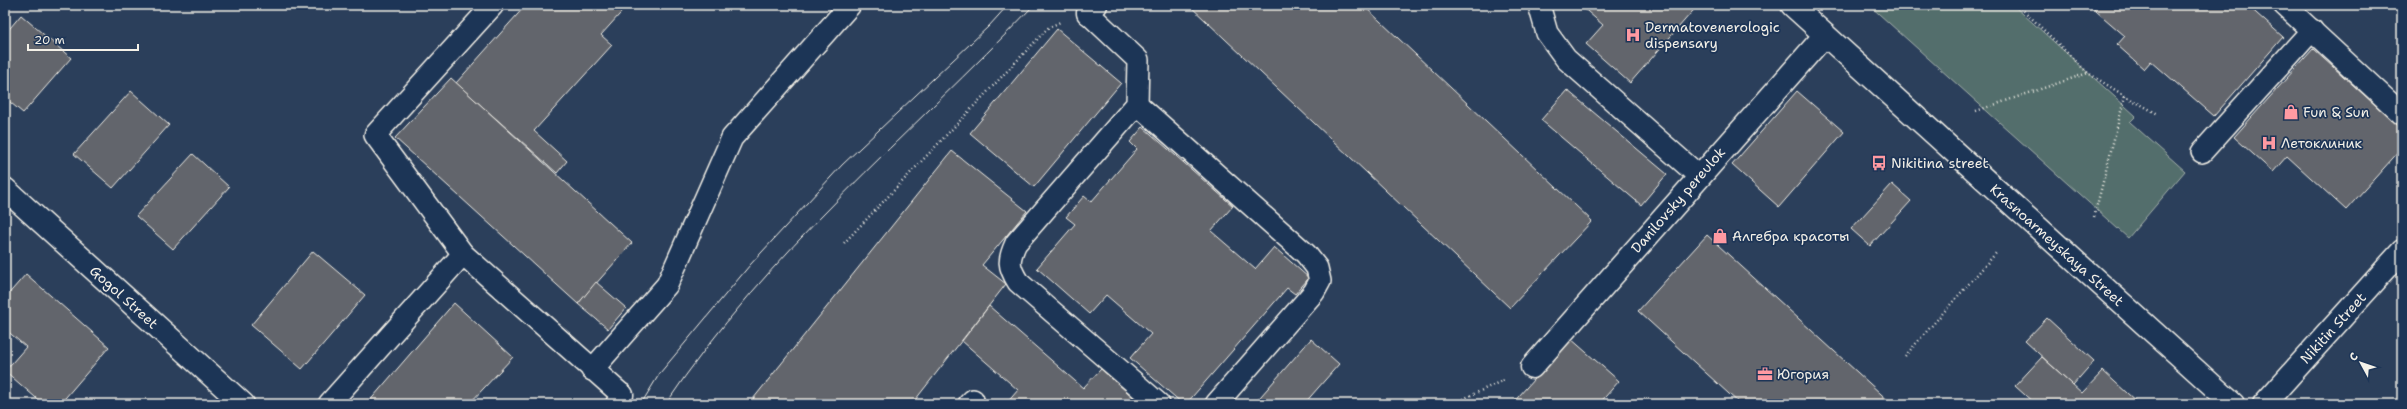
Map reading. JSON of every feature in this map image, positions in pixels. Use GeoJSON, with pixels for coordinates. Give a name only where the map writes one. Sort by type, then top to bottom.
{"type":"FeatureCollection","features":[{"type":"Feature","properties":{"kind":"street","name":"Krasnoarmeyskaya Street"},"geometry":{"type":"LineString","coordinates":[[1792,5],[2233,404]]}},
{"type":"Feature","properties":{"kind":"street","name":"Danilovsky pereulok"},"geometry":{"type":"LineString","coordinates":[[1532,367],[1825,35]]}},
{"type":"Feature","properties":{"kind":"street","name":"Gogol Street"},"geometry":{"type":"LineString","coordinates":[[5,190],[243,404]]}},
{"type":"Feature","properties":{"kind":"street","name":"Nikitin Street"},"geometry":{"type":"LineString","coordinates":[[2264,404],[2402,251]]}},
{"type":"Feature","properties":{"kind":"lane"},"geometry":{"type":"LineString","coordinates":[[493,5],[375,135],[463,254],[592,370],[619,400]]}},
{"type":"Feature","properties":{"kind":"lane"},"geometry":{"type":"LineString","coordinates":[[592,370],[667,285],[732,138],[850,5]]}},
{"type":"Feature","properties":{"kind":"lane"},"geometry":{"type":"LineString","coordinates":[[1539,5],[1547,33],[1566,59],[1699,176]]}},
{"type":"Feature","properties":{"kind":"lane"},"geometry":{"type":"LineString","coordinates":[[2284,5],[2402,114]]}},
{"type":"Feature","properties":{"kind":"lane"},"geometry":{"type":"LineString","coordinates":[[1092,9],[1138,60],[1137,104],[1016,243],[1009,258],[1012,272],[1018,282],[1159,404]]}},
{"type":"Feature","properties":{"kind":"lane"},"geometry":{"type":"LineString","coordinates":[[2202,152],[2312,30]]}},
{"type":"Feature","properties":{"kind":"lane"},"geometry":{"type":"LineString","coordinates":[[1137,104],[1306,254],[1317,268],[1320,281],[1314,292],[1216,404]]}},
{"type":"Feature","properties":{"kind":"lane"},"geometry":{"type":"LineString","coordinates":[[329,404],[463,254]]}},
{"type":"Feature","properties":{"kind":"path"},"geometry":{"type":"LineString","coordinates":[[2018,5],[2088,73],[2158,114]]}},
{"type":"Feature","properties":{"kind":"path"},"geometry":{"type":"LineString","coordinates":[[844,243],[1048,28],[1070,17],[1092,9]]}},
{"type":"Feature","properties":{"kind":"path"},"geometry":{"type":"LineString","coordinates":[[1976,111],[2088,73]]}},
{"type":"Feature","properties":{"kind":"path"},"geometry":{"type":"LineString","coordinates":[[2094,217],[2125,96]]}},
{"type":"Feature","properties":{"kind":"path"},"geometry":{"type":"LineString","coordinates":[[1905,356],[1996,253]]}},
{"type":"Feature","properties":{"kind":"path"},"geometry":{"type":"LineString","coordinates":[[1452,404],[1532,367]]}},
{"type":"Feature","properties":{"kind":"green space"},"geometry":{"type":"Polygon","coordinates":[[[1869,5],[2013,5],[2136,116],[2130,122],[2185,171],[2128,238],[1869,5]]]}},
{"type":"Feature","properties":{"kind":"building"},"geometry":{"type":"Polygon","coordinates":[[[526,5],[628,5],[601,35],[612,45],[534,131],[567,161],[557,173],[456,83],[526,5]]]}},
{"type":"Feature","properties":{"kind":"building"},"geometry":{"type":"Polygon","coordinates":[[[1189,5],[1363,5],[1592,221],[1510,308],[1189,5]]]}},
{"type":"Feature","properties":{"kind":"building","name":"Dermatovenerologic dispensary"},"geometry":{"type":"Polygon","coordinates":[[[1580,5],[1698,5],[1630,83],[1586,44],[1603,25],[1580,5]]]}},
{"type":"Feature","properties":{"kind":"building"},"geometry":{"type":"Polygon","coordinates":[[[2089,5],[2247,5],[2283,37],[2214,116],[2151,61],[2144,69],[2117,45],[2125,36],[2089,5]]]}},
{"type":"Feature","properties":{"kind":"building"},"geometry":{"type":"Polygon","coordinates":[[[21,15],[71,58],[23,113],[5,98],[5,34],[21,15]]]}},
{"type":"Feature","properties":{"kind":"building"},"geometry":{"type":"Polygon","coordinates":[[[1057,29],[1121,83],[1034,187],[970,133],[1057,29]]]}},
{"type":"Feature","properties":{"kind":"building"},"geometry":{"type":"Polygon","coordinates":[[[2313,49],[2402,129],[2402,148],[2346,210],[2287,156],[2273,172],[2234,137],[2313,49]]]}},
{"type":"Feature","properties":{"kind":"building"},"geometry":{"type":"Polygon","coordinates":[[[451,78],[632,243],[578,304],[395,138],[451,78]]]}},
{"type":"Feature","properties":{"kind":"building"},"geometry":{"type":"Polygon","coordinates":[[[1567,90],[1667,174],[1641,205],[1541,120],[1567,90]]]}},
{"type":"Feature","properties":{"kind":"building"},"geometry":{"type":"Polygon","coordinates":[[[131,91],[169,125],[113,188],[74,154],[131,91]]]}},
{"type":"Feature","properties":{"kind":"building"},"geometry":{"type":"Polygon","coordinates":[[[1797,91],[1844,132],[1779,207],[1732,165],[1797,91]]]}},
{"type":"Feature","properties":{"kind":"building"},"geometry":{"type":"Polygon","coordinates":[[[1143,127],[1233,206],[1211,231],[1255,269],[1274,247],[1309,278],[1295,294],[1287,288],[1186,404],[1183,404],[1130,358],[1151,334],[1106,295],[1089,314],[1037,268],[1075,224],[1066,217],[1084,196],[1091,202],[1137,149],[1130,142],[1143,127]]]}},
{"type":"Feature","properties":{"kind":"building"},"geometry":{"type":"Polygon","coordinates":[[[952,151],[1027,211],[982,265],[1006,284],[912,404],[749,404],[952,151]]]}},
{"type":"Feature","properties":{"kind":"building"},"geometry":{"type":"Polygon","coordinates":[[[193,154],[229,187],[173,249],[136,216],[193,154]]]}},
{"type":"Feature","properties":{"kind":"building"},"geometry":{"type":"Polygon","coordinates":[[[1892,184],[1911,201],[1870,246],[1851,229],[1892,184]]]}},
{"type":"Feature","properties":{"kind":"building"},"geometry":{"type":"Polygon","coordinates":[[[1707,235],[1892,404],[1740,404],[1638,311],[1707,235]]]}},
{"type":"Feature","properties":{"kind":"building"},"geometry":{"type":"Polygon","coordinates":[[[313,251],[365,295],[302,369],[251,325],[313,251]]]}},
{"type":"Feature","properties":{"kind":"building"},"geometry":{"type":"Polygon","coordinates":[[[26,274],[109,347],[60,404],[43,404],[5,371],[26,347],[5,329],[5,298],[26,274]]]}},
{"type":"Feature","properties":{"kind":"building"},"geometry":{"type":"Polygon","coordinates":[[[596,282],[626,308],[608,329],[578,304],[596,282]]]}},
{"type":"Feature","properties":{"kind":"building"},"geometry":{"type":"Polygon","coordinates":[[[454,303],[513,357],[469,404],[367,404],[454,303]]]}},
{"type":"Feature","properties":{"kind":"building"},"geometry":{"type":"Polygon","coordinates":[[[989,306],[1083,388],[1101,369],[1141,404],[1006,404],[1018,390],[962,341],[989,306]]]}},
{"type":"Feature","properties":{"kind":"building"},"geometry":{"type":"Polygon","coordinates":[[[2047,318],[2094,361],[2073,385],[2025,341],[2047,318]]]}},
{"type":"Feature","properties":{"kind":"building"},"geometry":{"type":"Polygon","coordinates":[[[1570,338],[1619,381],[1599,404],[1512,404],[1570,338]]]}},
{"type":"Feature","properties":{"kind":"building"},"geometry":{"type":"Polygon","coordinates":[[[1311,339],[1339,364],[1304,404],[1254,404],[1311,339]]]}},
{"type":"Feature","properties":{"kind":"building"},"geometry":{"type":"Polygon","coordinates":[[[2042,357],[2082,393],[2103,371],[2139,404],[2035,404],[2015,386],[2042,357]]]}},
{"type":"Feature","properties":{"kind":"tram line"},"geometry":{"type":"LineString","coordinates":[[641,404],[660,373],[750,265],[842,165],[989,26],[1008,5]]}},
{"type":"Feature","properties":{"kind":"tram line"},"geometry":{"type":"LineString","coordinates":[[666,404],[706,349],[749,296],[794,245],[1034,5]]}},
{"type":"Feature","properties":{"kind":"place","name":"Dermatovenerologic dispensary"},"geometry":{"type":"Point","coordinates":[1633,35]}},
{"type":"Feature","properties":{"kind":"place","name":"Fun & Sun"},"geometry":{"type":"Point","coordinates":[2291,112]}},
{"type":"Feature","properties":{"kind":"place","name":"Летоклиник"},"geometry":{"type":"Point","coordinates":[2269,143]}},
{"type":"Feature","properties":{"kind":"place","name":"Nikitina street"},"geometry":{"type":"Point","coordinates":[1879,163]}},
{"type":"Feature","properties":{"kind":"place","name":"Алгебра красоты"},"geometry":{"type":"Point","coordinates":[1720,236]}},
{"type":"Feature","properties":{"kind":"place","name":"Югория"},"geometry":{"type":"Point","coordinates":[1765,374]}}]}
